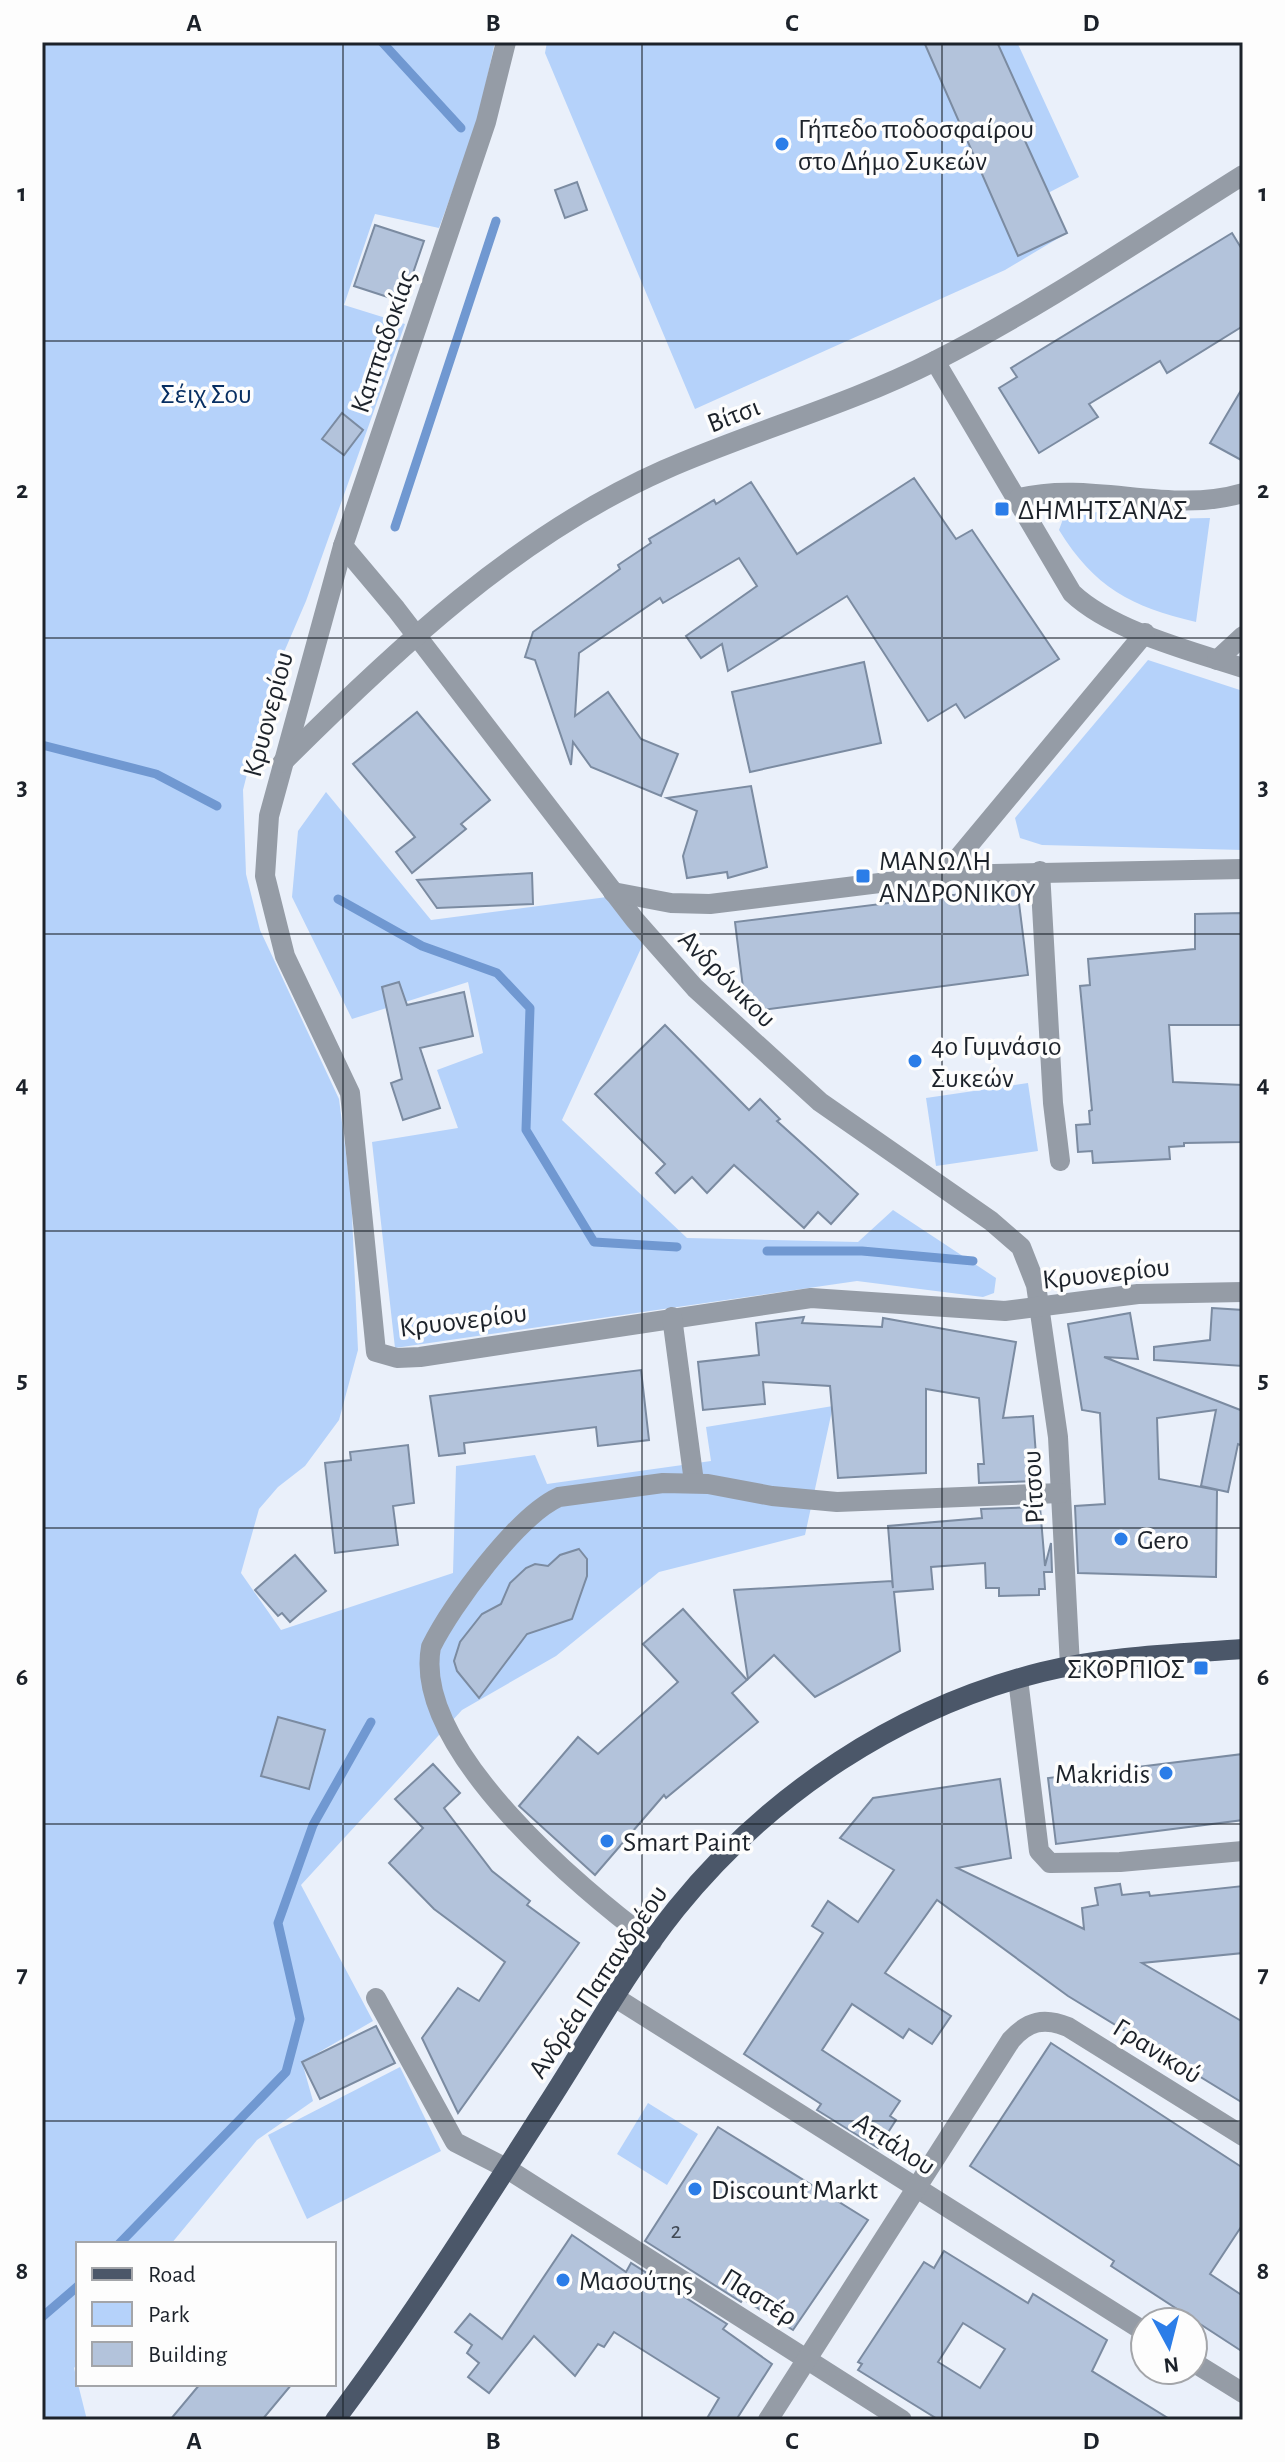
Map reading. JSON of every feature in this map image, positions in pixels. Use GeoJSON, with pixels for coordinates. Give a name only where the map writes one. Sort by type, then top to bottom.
{"type":"FeatureCollection","features":[{"type":"Feature","properties":{"kind":"main road","name":"Ανδρέα Παπανδρέου"},"geometry":{"type":"LineString","coordinates":[[335,2420],[506,2168],[652,1942],[724,1854],[803,1786],[888,1733],[955,1702],[1018,1679],[1070,1666],[1243,1649]]}},
{"type":"Feature","properties":{"kind":"street","name":"Καππαδοκίας"},"geometry":{"type":"LineString","coordinates":[[343,546],[486,122],[506,42]]}},
{"type":"Feature","properties":{"kind":"street","name":"Βίτσι"},"geometry":{"type":"LineString","coordinates":[[282,763],[417,636],[507,564],[623,491],[662,471],[857,396],[935,361],[1243,175]]}},
{"type":"Feature","properties":{"kind":"street"},"geometry":{"type":"LineString","coordinates":[[935,361],[1019,498],[1072,593],[1091,609],[1145,633],[1243,668]]}},
{"type":"Feature","properties":{"kind":"street"},"geometry":{"type":"LineString","coordinates":[[1019,498],[1066,493],[1188,502],[1243,493]]}},
{"type":"Feature","properties":{"kind":"street"},"geometry":{"type":"LineString","coordinates":[[343,546],[417,636]]}},
{"type":"Feature","properties":{"kind":"street","name":"Κρυονερίου"},"geometry":{"type":"LineString","coordinates":[[343,546],[282,763],[266,839],[268,898],[289,966],[350,1093],[376,1352],[397,1358],[420,1357],[811,1298],[1005,1311],[1138,1294],[1243,1292]]}},
{"type":"Feature","properties":{"kind":"street"},"geometry":{"type":"LineString","coordinates":[[944,875],[1145,633]]}},
{"type":"Feature","properties":{"kind":"street","name":"Ανδρόνικου"},"geometry":{"type":"LineString","coordinates":[[417,636],[613,892],[695,988],[795,1082],[870,1140],[1011,1236],[1032,1269],[1039,1307]]}},
{"type":"Feature","properties":{"kind":"street"},"geometry":{"type":"LineString","coordinates":[[1217,660],[1243,636]]}},
{"type":"Feature","properties":{"kind":"street"},"geometry":{"type":"LineString","coordinates":[[613,892],[671,903],[710,904],[944,875],[1243,869]]}},
{"type":"Feature","properties":{"kind":"street"},"geometry":{"type":"LineString","coordinates":[[1040,871],[1053,1103],[1060,1161]]}},
{"type":"Feature","properties":{"kind":"street","name":"Ρίτσου"},"geometry":{"type":"LineString","coordinates":[[1039,1307],[1058,1437],[1070,1666]]}},
{"type":"Feature","properties":{"kind":"street"},"geometry":{"type":"LineString","coordinates":[[672,1317],[694,1482]]}},
{"type":"Feature","properties":{"kind":"street"},"geometry":{"type":"LineString","coordinates":[[652,1942],[536,1842],[475,1776],[440,1708],[432,1683],[429,1657],[437,1635],[510,1535],[544,1503],[583,1492],[694,1482],[837,1502],[1061,1493]]}},
{"type":"Feature","properties":{"kind":"street"},"geometry":{"type":"LineString","coordinates":[[1018,1679],[1039,1851],[1050,1863],[1109,1863],[1243,1851]]}},
{"type":"Feature","properties":{"kind":"street","name":"Παστέρ"},"geometry":{"type":"LineString","coordinates":[[376,1998],[455,2142],[506,2168],[902,2420]]}},
{"type":"Feature","properties":{"kind":"street","name":"Αττάλου"},"geometry":{"type":"LineString","coordinates":[[616,1998],[1129,2322]]}},
{"type":"Feature","properties":{"kind":"street","name":"Γρανικού"},"geometry":{"type":"LineString","coordinates":[[914,2189],[1011,2040],[1020,2030],[1040,2021],[1053,2021],[1068,2027],[1243,2136]]}},
{"type":"Feature","properties":{"kind":"street"},"geometry":{"type":"LineString","coordinates":[[768,2420],[914,2189]]}},
{"type":"Feature","properties":{"kind":"street"},"geometry":{"type":"LineString","coordinates":[[1209,2372],[1243,2393]]}},
{"type":"Feature","properties":{"kind":"green space","name":"Σέιχ Σου"},"geometry":{"type":"Polygon","coordinates":[[[42,42],[495,42],[477,124],[439,228],[375,214],[344,305],[405,324],[306,601],[269,687],[243,790],[246,874],[260,930],[339,1099],[351,1193],[358,1350],[339,1420],[305,1466],[278,1487],[259,1509],[241,1573],[281,1630],[453,1573],[456,1466],[535,1455],[547,1484],[711,1461],[706,1427],[833,1406],[805,1535],[659,1572],[556,1656],[462,1710],[301,1885],[373,2021],[302,2062],[313,2101],[257,2140],[173,2242],[76,2242],[74,2368],[76,2386],[87,2420],[42,2420],[42,42]]]}},
{"type":"Feature","properties":{"kind":"green space","name":"Γήπεδο ποδοσφαίρου στο Δήμο Συκεών"},"geometry":{"type":"Polygon","coordinates":[[[547,42],[1017,42],[1079,177],[1048,193],[1067,233],[1005,270],[695,409],[545,53],[547,42]]]}},
{"type":"Feature","properties":{"kind":"green space"},"geometry":{"type":"Polygon","coordinates":[[[1097,512],[1155,519],[1210,518],[1196,622],[1133,601],[1116,592],[1086,566],[1059,530],[1063,519],[1097,512]]]}},
{"type":"Feature","properties":{"kind":"green space"},"geometry":{"type":"Polygon","coordinates":[[[1148,660],[1243,691],[1243,850],[1042,845],[1020,838],[1015,818],[1148,660]]]}},
{"type":"Feature","properties":{"kind":"green space"},"geometry":{"type":"Polygon","coordinates":[[[326,792],[431,920],[607,897],[643,944],[562,1120],[687,1238],[858,1242],[893,1210],[996,1278],[994,1293],[983,1297],[857,1281],[395,1348],[372,1142],[458,1128],[437,1070],[483,1053],[468,982],[352,1019],[292,897],[298,831],[326,792]]]}},
{"type":"Feature","properties":{"kind":"green space"},"geometry":{"type":"Polygon","coordinates":[[[1028,1083],[1038,1151],[936,1166],[926,1098],[1028,1083]]]}},
{"type":"Feature","properties":{"kind":"green space"},"geometry":{"type":"Polygon","coordinates":[[[400,2067],[441,2151],[307,2219],[268,2135],[400,2067]]]}},
{"type":"Feature","properties":{"kind":"green space"},"geometry":{"type":"Polygon","coordinates":[[[648,2103],[698,2134],[667,2185],[617,2154],[648,2103]]]}},
{"type":"Feature","properties":{"kind":"building"},"geometry":{"type":"Polygon","coordinates":[[[924,42],[997,42],[1035,126],[1021,132],[1067,233],[1018,256],[924,42]]]}},
{"type":"Feature","properties":{"kind":"building"},"geometry":{"type":"Polygon","coordinates":[[[577,182],[587,210],[565,218],[555,190],[577,182]]]}},
{"type":"Feature","properties":{"kind":"building"},"geometry":{"type":"Polygon","coordinates":[[[375,225],[424,241],[403,302],[354,286],[375,225]]]}},
{"type":"Feature","properties":{"kind":"building"},"geometry":{"type":"Polygon","coordinates":[[[1232,233],[1243,251],[1243,326],[1167,373],[1160,361],[1089,404],[1098,417],[1039,453],[999,388],[1017,377],[1011,368],[1232,233]]]}},
{"type":"Feature","properties":{"kind":"building"},"geometry":{"type":"Polygon","coordinates":[[[1243,387],[1243,461],[1210,443],[1243,387]]]}},
{"type":"Feature","properties":{"kind":"building"},"geometry":{"type":"Polygon","coordinates":[[[342,413],[363,430],[344,455],[322,439],[342,413]]]}},
{"type":"Feature","properties":{"kind":"building"},"geometry":{"type":"Polygon","coordinates":[[[914,478],[956,539],[972,530],[1059,659],[965,718],[956,704],[928,721],[847,596],[728,671],[722,644],[701,658],[686,636],[757,586],[739,558],[663,603],[660,598],[579,653],[575,716],[608,692],[641,739],[678,754],[661,796],[591,767],[573,742],[571,765],[535,660],[525,657],[533,632],[620,569],[618,565],[651,543],[649,539],[751,482],[797,554],[914,478]]]}},
{"type":"Feature","properties":{"kind":"building"},"geometry":{"type":"Polygon","coordinates":[[[864,662],[881,743],[750,772],[732,692],[864,662]]]}},
{"type":"Feature","properties":{"kind":"building"},"geometry":{"type":"Polygon","coordinates":[[[417,712],[490,800],[461,824],[466,829],[412,873],[396,852],[415,837],[353,764],[417,712]]]}},
{"type":"Feature","properties":{"kind":"building"},"geometry":{"type":"Polygon","coordinates":[[[751,786],[767,867],[728,878],[727,872],[687,878],[683,856],[697,811],[667,798],[751,786]]]}},
{"type":"Feature","properties":{"kind":"building"},"geometry":{"type":"Polygon","coordinates":[[[532,873],[533,904],[437,908],[417,880],[532,873]]]}},
{"type":"Feature","properties":{"kind":"building"},"geometry":{"type":"Polygon","coordinates":[[[1017,887],[1028,975],[746,1012],[735,922],[1017,887]]]}},
{"type":"Feature","properties":{"kind":"building"},"geometry":{"type":"Polygon","coordinates":[[[1243,913],[1243,1025],[1169,1025],[1173,1082],[1243,1085],[1243,1142],[1184,1143],[1184,1146],[1169,1147],[1170,1159],[1093,1163],[1092,1151],[1078,1152],[1076,1125],[1090,1124],[1089,1111],[1092,1110],[1080,986],[1090,985],[1088,959],[1195,949],[1195,914],[1243,913]]]}},
{"type":"Feature","properties":{"kind":"building"},"geometry":{"type":"Polygon","coordinates":[[[399,982],[407,1005],[464,992],[473,1036],[420,1048],[440,1108],[403,1120],[391,1083],[402,1079],[382,987],[399,982]]]}},
{"type":"Feature","properties":{"kind":"building"},"geometry":{"type":"Polygon","coordinates":[[[665,1025],[749,1110],[760,1099],[780,1119],[777,1121],[858,1194],[831,1224],[818,1212],[804,1228],[734,1165],[707,1193],[692,1177],[675,1193],[656,1173],[665,1164],[595,1094],[665,1025]]]}},
{"type":"Feature","properties":{"kind":"building"},"geometry":{"type":"Polygon","coordinates":[[[1212,1308],[1243,1310],[1243,1366],[1154,1360],[1154,1347],[1210,1340],[1212,1308]]]}},
{"type":"Feature","properties":{"kind":"building"},"geometry":{"type":"Polygon","coordinates":[[[1130,1313],[1138,1359],[1104,1357],[1243,1411],[1243,1446],[1238,1444],[1228,1492],[1201,1486],[1216,1410],[1157,1418],[1159,1479],[1217,1490],[1216,1577],[1078,1573],[1075,1506],[1105,1504],[1100,1413],[1082,1410],[1068,1324],[1130,1313]]]}},
{"type":"Feature","properties":{"kind":"building"},"geometry":{"type":"Polygon","coordinates":[[[804,1317],[802,1323],[882,1327],[883,1318],[1016,1342],[1003,1418],[1033,1416],[1038,1481],[979,1483],[978,1464],[984,1464],[979,1398],[926,1389],[926,1473],[838,1478],[830,1386],[763,1382],[765,1404],[703,1410],[698,1362],[759,1355],[756,1323],[804,1317]]]}},
{"type":"Feature","properties":{"kind":"building"},"geometry":{"type":"Polygon","coordinates":[[[641,1370],[649,1440],[598,1446],[596,1427],[464,1443],[465,1453],[439,1456],[430,1396],[641,1370]]]}},
{"type":"Feature","properties":{"kind":"building"},"geometry":{"type":"Polygon","coordinates":[[[408,1445],[414,1503],[393,1506],[398,1545],[335,1553],[325,1463],[351,1460],[350,1452],[408,1445]]]}},
{"type":"Feature","properties":{"kind":"building"},"geometry":{"type":"Polygon","coordinates":[[[1040,1507],[1045,1566],[1051,1543],[1052,1572],[1044,1572],[1045,1589],[1039,1589],[1039,1595],[999,1596],[999,1588],[986,1588],[985,1563],[931,1567],[933,1589],[894,1592],[900,1651],[815,1697],[774,1655],[748,1679],[734,1590],[892,1581],[893,1588],[888,1526],[982,1518],[981,1509],[1040,1507]]]}},
{"type":"Feature","properties":{"kind":"building"},"geometry":{"type":"Polygon","coordinates":[[[579,1549],[587,1559],[587,1576],[572,1619],[527,1634],[479,1698],[457,1671],[454,1661],[460,1642],[482,1614],[501,1604],[510,1583],[526,1568],[535,1564],[548,1566],[560,1555],[579,1549]]]}},
{"type":"Feature","properties":{"kind":"building"},"geometry":{"type":"Polygon","coordinates":[[[295,1555],[326,1591],[290,1622],[282,1613],[278,1616],[255,1590],[295,1555]]]}},
{"type":"Feature","properties":{"kind":"building"},"geometry":{"type":"Polygon","coordinates":[[[683,1609],[747,1680],[732,1693],[758,1722],[666,1798],[664,1795],[595,1875],[519,1806],[578,1737],[598,1754],[678,1682],[643,1644],[683,1609]]]}},
{"type":"Feature","properties":{"kind":"building"},"geometry":{"type":"Polygon","coordinates":[[[278,1717],[325,1730],[309,1789],[261,1776],[278,1717]]]}},
{"type":"Feature","properties":{"kind":"building"},"geometry":{"type":"Polygon","coordinates":[[[1243,1754],[1243,1820],[1056,1844],[1048,1778],[1243,1754]]]}},
{"type":"Feature","properties":{"kind":"building"},"geometry":{"type":"Polygon","coordinates":[[[433,1764],[460,1793],[444,1808],[492,1871],[530,1901],[527,1905],[579,1943],[458,2113],[422,2038],[458,1988],[479,2001],[505,1962],[434,1909],[389,1863],[423,1828],[395,1799],[433,1764]]]}},
{"type":"Feature","properties":{"kind":"building"},"geometry":{"type":"Polygon","coordinates":[[[1000,1779],[1011,1858],[957,1868],[1084,1929],[1082,1908],[1098,1905],[1095,1888],[1120,1884],[1122,1895],[1149,1892],[1150,1896],[1243,1886],[1243,1953],[1142,1963],[1243,2022],[1243,2103],[1068,1996],[937,1900],[885,1973],[951,2016],[932,2044],[909,2029],[903,2038],[852,2004],[822,2050],[900,2101],[890,2116],[896,2120],[878,2148],[817,2110],[821,2104],[744,2054],[823,1933],[812,1926],[828,1901],[858,1922],[894,1870],[840,1838],[873,1798],[1000,1779]]]}},
{"type":"Feature","properties":{"kind":"building"},"geometry":{"type":"Polygon","coordinates":[[[376,2026],[395,2063],[320,2099],[302,2062],[376,2026]]]}},
{"type":"Feature","properties":{"kind":"building"},"geometry":{"type":"Polygon","coordinates":[[[1051,2043],[1243,2168],[1243,2224],[1210,2274],[1243,2296],[1243,2352],[1209,2330],[1209,2306],[1172,2306],[1111,2266],[1114,2261],[970,2166],[1051,2043]]]}},
{"type":"Feature","properties":{"kind":"building"},"geometry":{"type":"Polygon","coordinates":[[[718,2127],[868,2220],[793,2330],[743,2299],[741,2302],[645,2241],[718,2127]]]}},
{"type":"Feature","properties":{"kind":"building"},"geometry":{"type":"Polygon","coordinates":[[[572,2235],[626,2272],[631,2263],[727,2324],[723,2329],[772,2364],[736,2420],[706,2420],[719,2398],[614,2332],[604,2347],[598,2344],[575,2376],[534,2336],[489,2393],[468,2377],[479,2363],[467,2353],[472,2345],[455,2332],[470,2314],[502,2339],[572,2235]]]}},
{"type":"Feature","properties":{"kind":"building"},"geometry":{"type":"Polygon","coordinates":[[[944,2251],[1028,2303],[1033,2294],[1107,2340],[1092,2371],[1171,2420],[939,2420],[858,2370],[862,2364],[858,2362],[924,2262],[934,2268],[944,2251]],[[963,2323],[938,2362],[980,2388],[1005,2349],[963,2323]]]}},
{"type":"Feature","properties":{"kind":"building"},"geometry":{"type":"Polygon","coordinates":[[[198,2386],[290,2386],[262,2420],[170,2420],[198,2386]]]}},
{"type":"Feature","properties":{"kind":"waterway"},"geometry":{"type":"LineString","coordinates":[[382,42],[461,128]]}},
{"type":"Feature","properties":{"kind":"waterway"},"geometry":{"type":"LineString","coordinates":[[395,527],[496,221]]}},
{"type":"Feature","properties":{"kind":"waterway"},"geometry":{"type":"LineString","coordinates":[[42,745],[156,774],[217,806]]}},
{"type":"Feature","properties":{"kind":"waterway"},"geometry":{"type":"LineString","coordinates":[[338,899],[422,946],[497,973],[530,1008],[526,1130],[594,1242],[677,1247]]}},
{"type":"Feature","properties":{"kind":"waterway"},"geometry":{"type":"LineString","coordinates":[[767,1251],[862,1251],[973,1261]]}},
{"type":"Feature","properties":{"kind":"waterway"},"geometry":{"type":"LineString","coordinates":[[121,2242],[286,2072],[300,2019],[278,1923],[313,1825],[371,1722]]}},
{"type":"Feature","properties":{"kind":"waterway"},"geometry":{"type":"LineString","coordinates":[[42,2317],[76,2288]]}},
{"type":"Feature","properties":{"kind":"place","name":"Γήπεδο ποδοσφαίρου στο Δήμο Συκεών"},"geometry":{"type":"Point","coordinates":[782,144]}},
{"type":"Feature","properties":{"kind":"place","name":"ΔΗΜΗΤΣΑΝΑΣ"},"geometry":{"type":"Point","coordinates":[1002,509]}},
{"type":"Feature","properties":{"kind":"place","name":"ΜΑΝΩΛΗ ΑΝΔΡΟΝΙΚΟΥ"},"geometry":{"type":"Point","coordinates":[863,876]}},
{"type":"Feature","properties":{"kind":"place","name":"4ο Γυμνάσιο Συκεών"},"geometry":{"type":"Point","coordinates":[915,1061]}},
{"type":"Feature","properties":{"kind":"place","name":"Gero"},"geometry":{"type":"Point","coordinates":[1121,1539]}},
{"type":"Feature","properties":{"kind":"place","name":"ΣΚΟΡΠΙΟΣ"},"geometry":{"type":"Point","coordinates":[1201,1668]}},
{"type":"Feature","properties":{"kind":"place","name":"Makridis"},"geometry":{"type":"Point","coordinates":[1166,1773]}},
{"type":"Feature","properties":{"kind":"place","name":"Smart Paint"},"geometry":{"type":"Point","coordinates":[607,1841]}},
{"type":"Feature","properties":{"kind":"place","name":"Discount Markt"},"geometry":{"type":"Point","coordinates":[695,2189]}},
{"type":"Feature","properties":{"kind":"place","name":"Μασούτης"},"geometry":{"type":"Point","coordinates":[563,2280]}}]}
